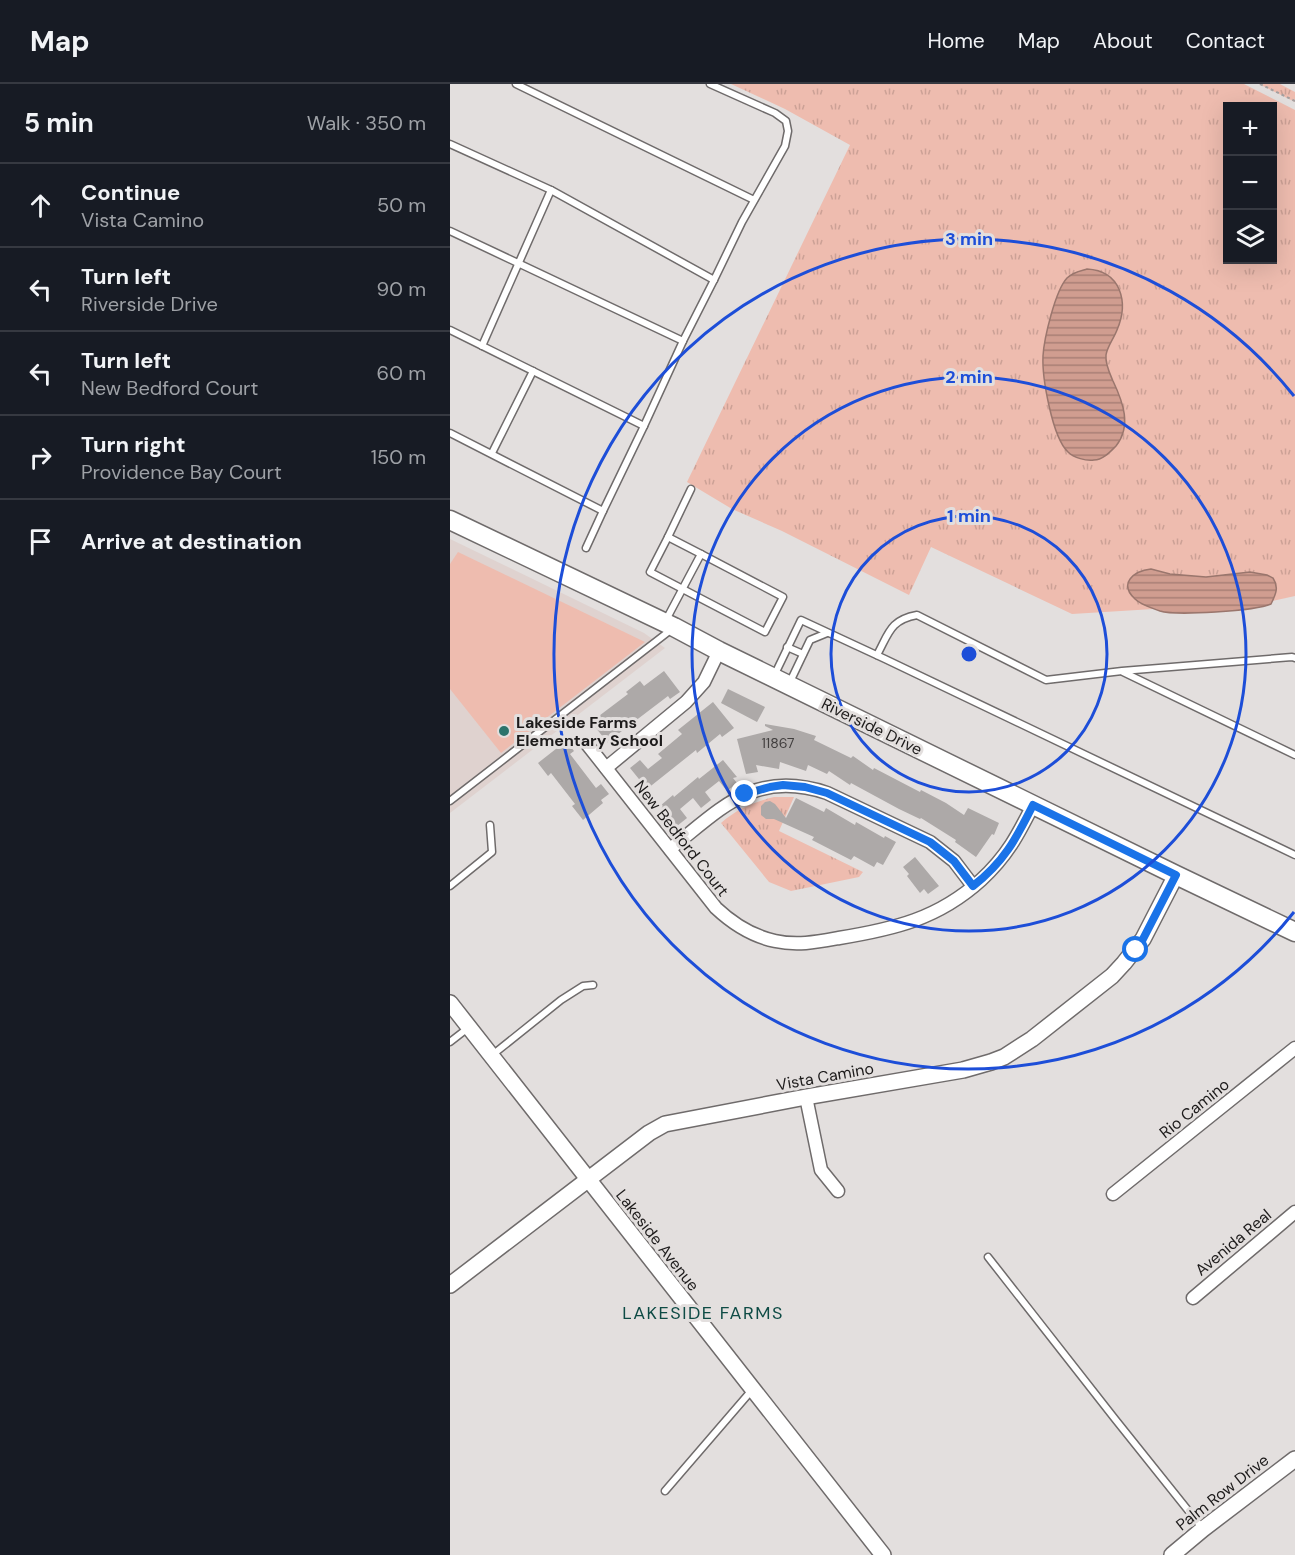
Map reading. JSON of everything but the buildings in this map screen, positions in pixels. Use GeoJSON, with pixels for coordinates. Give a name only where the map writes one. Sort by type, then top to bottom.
{"type":"FeatureCollection","features":[{"type":"Feature","properties":{"kind":"main road","name":"Riverside Drive"},"geometry":{"type":"LineString","coordinates":[[450,520],[1295,932]]}},
{"type":"Feature","properties":{"kind":"street"},"geometry":{"type":"LineString","coordinates":[[606,768],[686,702],[704,682],[719,651]]}},
{"type":"Feature","properties":{"kind":"street","name":"New Bedford Court"},"geometry":{"type":"LineString","coordinates":[[587,744],[726,918],[750,933],[788,944],[806,944],[881,931],[940,909],[994,868],[1007,853],[1033,805]]}},
{"type":"Feature","properties":{"kind":"street"},"geometry":{"type":"LineString","coordinates":[[670,849],[734,800],[758,789],[794,785],[827,793],[930,842],[954,861],[973,886]]}},
{"type":"Feature","properties":{"kind":"street","name":"Vista Camino"},"geometry":{"type":"LineString","coordinates":[[450,1285],[587,1179],[665,1124],[963,1070],[1004,1056],[1032,1039],[1112,976],[1143,939],[1176,875]]}},
{"type":"Feature","properties":{"kind":"street","name":"Lakeside Avenue"},"geometry":{"type":"LineString","coordinates":[[452,1010],[469,1028],[883,1555]]}},
{"type":"Feature","properties":{"kind":"street","name":"Rio Camino"},"geometry":{"type":"LineString","coordinates":[[1113,1194],[1295,1048]]}},
{"type":"Feature","properties":{"kind":"street"},"geometry":{"type":"LineString","coordinates":[[806,1097],[821,1170],[838,1191]]}},
{"type":"Feature","properties":{"kind":"street","name":"Avenida Real"},"geometry":{"type":"LineString","coordinates":[[1193,1298],[1295,1212]]}},
{"type":"Feature","properties":{"kind":"street","name":"Palm Row Drive"},"geometry":{"type":"LineString","coordinates":[[1172,1555],[1295,1459]]}},
{"type":"Feature","properties":{"kind":"lane"},"geometry":{"type":"LineString","coordinates":[[516,84],[754,200]]}},
{"type":"Feature","properties":{"kind":"lane"},"geometry":{"type":"LineString","coordinates":[[586,548],[683,341],[742,222],[785,146],[788,131],[786,121],[775,113],[710,84]]}},
{"type":"Feature","properties":{"kind":"lane"},"geometry":{"type":"LineString","coordinates":[[450,144],[551,190],[714,280]]}},
{"type":"Feature","properties":{"kind":"lane"},"geometry":{"type":"LineString","coordinates":[[482,346],[551,190]]}},
{"type":"Feature","properties":{"kind":"lane"},"geometry":{"type":"LineString","coordinates":[[450,231],[683,341]]}},
{"type":"Feature","properties":{"kind":"lane"},"geometry":{"type":"LineString","coordinates":[[450,330],[644,426]]}},
{"type":"Feature","properties":{"kind":"lane"},"geometry":{"type":"LineString","coordinates":[[492,453],[533,371]]}},
{"type":"Feature","properties":{"kind":"lane"},"geometry":{"type":"LineString","coordinates":[[450,433],[603,511]]}},
{"type":"Feature","properties":{"kind":"lane"},"geometry":{"type":"LineString","coordinates":[[668,537],[783,597],[765,632],[650,572],[691,489]]}},
{"type":"Feature","properties":{"kind":"lane"},"geometry":{"type":"LineString","coordinates":[[450,801],[669,625],[682,589],[700,554]]}},
{"type":"Feature","properties":{"kind":"lane"},"geometry":{"type":"LineString","coordinates":[[877,655],[895,622],[917,615],[1046,680],[1122,671],[1295,658]]}},
{"type":"Feature","properties":{"kind":"lane"},"geometry":{"type":"LineString","coordinates":[[781,681],[787,647],[801,620],[1295,855]]}},
{"type":"Feature","properties":{"kind":"lane"},"geometry":{"type":"LineString","coordinates":[[781,681],[803,654],[810,640],[827,633]]}},
{"type":"Feature","properties":{"kind":"lane"},"geometry":{"type":"LineString","coordinates":[[787,647],[803,654]]}},
{"type":"Feature","properties":{"kind":"lane"},"geometry":{"type":"LineString","coordinates":[[1122,671],[1295,755]]}},
{"type":"Feature","properties":{"kind":"lane"},"geometry":{"type":"LineString","coordinates":[[450,886],[492,852],[490,825]]}},
{"type":"Feature","properties":{"kind":"lane"},"geometry":{"type":"LineString","coordinates":[[491,1056],[561,1000],[583,986],[593,985]]}},
{"type":"Feature","properties":{"kind":"lane"},"geometry":{"type":"LineString","coordinates":[[450,1042],[469,1028]]}},
{"type":"Feature","properties":{"kind":"lane"},"geometry":{"type":"LineString","coordinates":[[988,1257],[1203,1529]]}},
{"type":"Feature","properties":{"kind":"lane"},"geometry":{"type":"LineString","coordinates":[[665,1491],[753,1389]]}},
{"type":"Feature","properties":{"kind":"path"},"geometry":{"type":"LineString","coordinates":[[1260,84],[1295,101]]}},
{"type":"Feature","properties":{"kind":"shaded area"},"geometry":{"type":"Polygon","coordinates":[[[1087,269],[1108,275],[1115,282],[1122,299],[1121,319],[1106,358],[1123,406],[1124,430],[1116,446],[1097,460],[1080,459],[1073,456],[1062,444],[1049,406],[1043,366],[1045,338],[1058,293],[1069,276],[1087,269]]]}},
{"type":"Feature","properties":{"kind":"shaded area","name":"Lakeside Farms Elementary School"},"geometry":{"type":"Polygon","coordinates":[[[450,539],[644,633],[665,648],[450,813],[450,539]]]}},
{"type":"Feature","properties":{"kind":"shaded area"},"geometry":{"type":"Polygon","coordinates":[[[1151,569],[1170,574],[1206,577],[1250,572],[1273,578],[1276,591],[1271,604],[1262,607],[1198,613],[1160,611],[1137,601],[1128,588],[1128,583],[1134,575],[1151,569]]]}},
{"type":"Feature","properties":{"kind":"green space"},"geometry":{"type":"Polygon","coordinates":[[[731,84],[1244,84],[1295,110],[1295,596],[1268,602],[1072,614],[931,547],[909,595],[782,531],[732,509],[687,482],[850,145],[785,109],[731,84]]]}},
{"type":"Feature","properties":{"kind":"green space"},"geometry":{"type":"Polygon","coordinates":[[[1259,84],[1280,84],[1295,92],[1295,102],[1259,84]]]}},
{"type":"Feature","properties":{"kind":"green space","name":"Lakeside Farms Elementary School"},"geometry":{"type":"Polygon","coordinates":[[[458,552],[645,642],[501,753],[450,689],[450,564],[458,552]]]}},
{"type":"Feature","properties":{"kind":"green space"},"geometry":{"type":"Polygon","coordinates":[[[774,797],[794,797],[779,831],[863,872],[859,877],[791,891],[769,882],[721,823],[746,807],[774,797]]]}},
{"type":"Feature","properties":{"kind":"place","name":"Lakeside Farms Elementary School"},"geometry":{"type":"Point","coordinates":[504,731]}},
{"type":"Feature","properties":{"kind":"district","name":"LAKESIDE FARMS"},"geometry":{"type":"Point","coordinates":[703,1313]}},
{"type":"Feature","properties":{"kind":"route"},"geometry":{"type":"LineString","coordinates":[[745,794],[758,789],[783,785],[816,789],[827,793],[930,842],[954,861],[973,886],[1007,853],[1033,805],[1176,875],[1136,950]]}}]}
